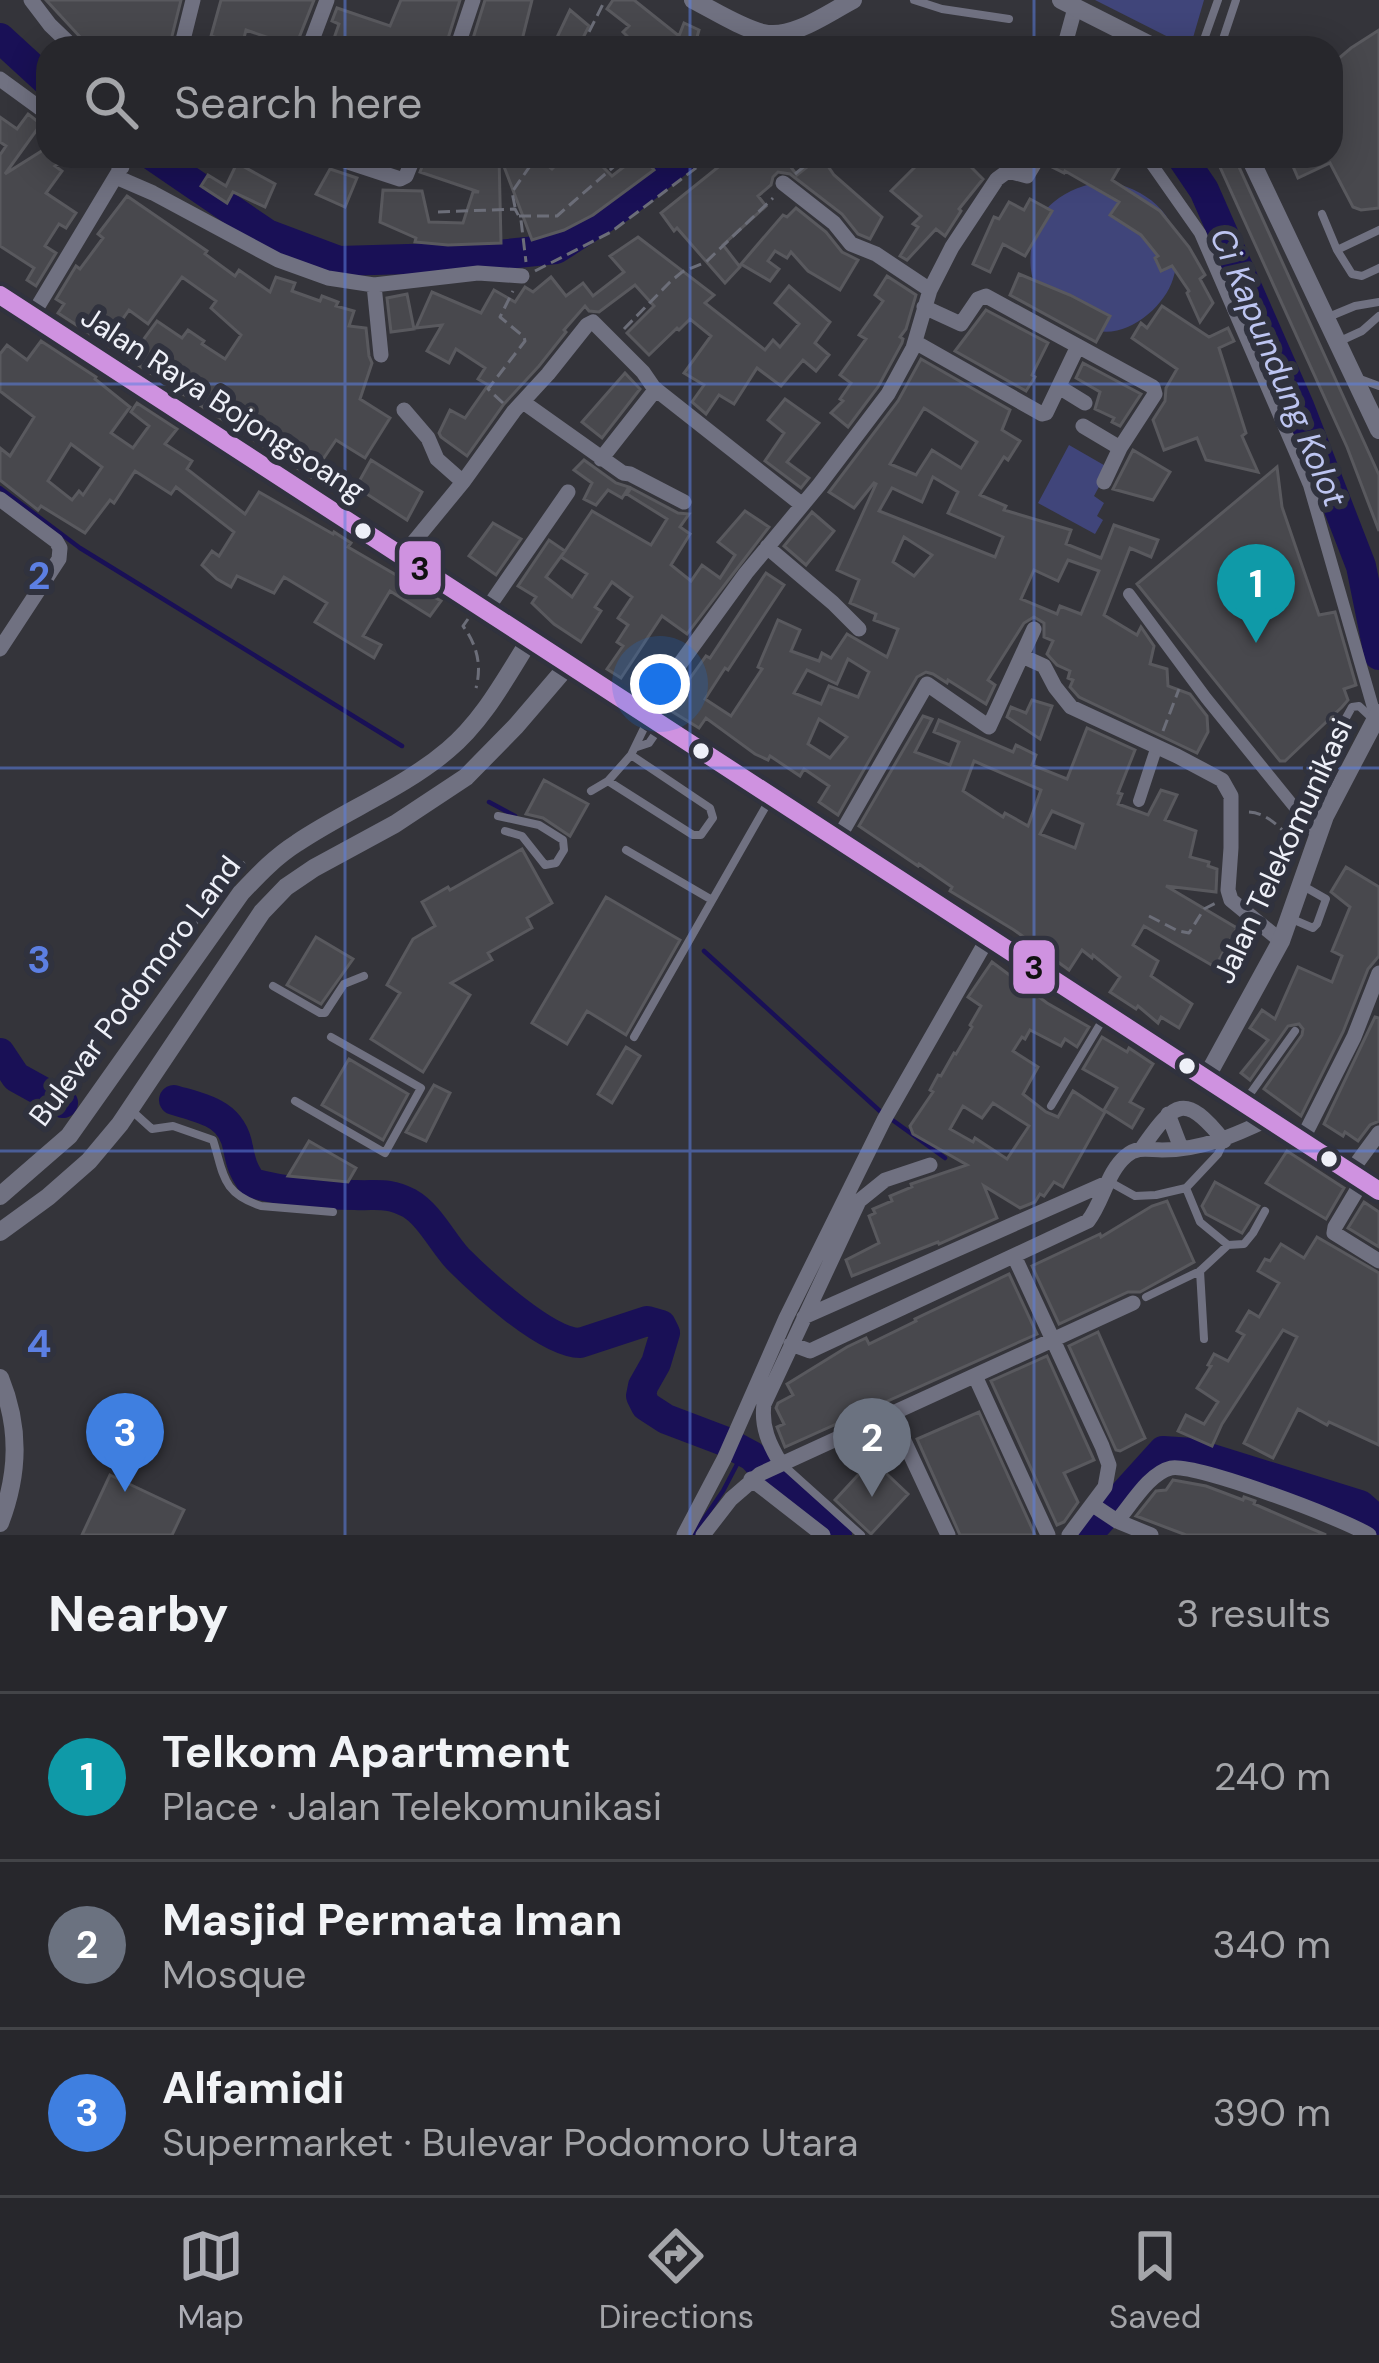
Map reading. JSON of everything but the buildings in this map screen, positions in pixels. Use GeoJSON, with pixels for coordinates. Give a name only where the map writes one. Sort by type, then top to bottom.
{"type":"FeatureCollection","features":[{"type":"Feature","properties":{"kind":"main road","name":"Jalan Raya Bojongsoang"},"geometry":{"type":"LineString","coordinates":[[0,295],[1364,1180]]}},
{"type":"Feature","properties":{"kind":"street"},"geometry":{"type":"LineString","coordinates":[[31,0],[61,36]]}},
{"type":"Feature","properties":{"kind":"street"},"geometry":{"type":"LineString","coordinates":[[184,36],[194,0]]}},
{"type":"Feature","properties":{"kind":"street"},"geometry":{"type":"LineString","coordinates":[[314,36],[327,0]]}},
{"type":"Feature","properties":{"kind":"street"},"geometry":{"type":"LineString","coordinates":[[461,36],[473,0]]}},
{"type":"Feature","properties":{"kind":"street"},"geometry":{"type":"LineString","coordinates":[[693,0],[761,33],[776,34],[799,28],[853,0]]}},
{"type":"Feature","properties":{"kind":"street"},"geometry":{"type":"LineString","coordinates":[[1065,36],[1068,4],[1132,36]]}},
{"type":"Feature","properties":{"kind":"street"},"geometry":{"type":"LineString","coordinates":[[0,79],[36,104]]}},
{"type":"Feature","properties":{"kind":"street"},"geometry":{"type":"LineString","coordinates":[[32,316],[121,168]]}},
{"type":"Feature","properties":{"kind":"street"},"geometry":{"type":"LineString","coordinates":[[126,168],[153,193],[278,260],[328,278],[374,285],[478,273],[524,273]]}},
{"type":"Feature","properties":{"kind":"street"},"geometry":{"type":"LineString","coordinates":[[367,168],[400,179],[409,168]]}},
{"type":"Feature","properties":{"kind":"street"},"geometry":{"type":"LineString","coordinates":[[653,717],[767,547],[888,394],[915,342],[927,298],[952,248],[997,179],[1008,171],[1027,176],[1032,168]]}},
{"type":"Feature","properties":{"kind":"street"},"geometry":{"type":"LineString","coordinates":[[1155,168],[1201,233],[1309,485],[1376,725]]}},
{"type":"Feature","properties":{"kind":"street"},"geometry":{"type":"LineString","coordinates":[[1256,168],[1379,430]]}},
{"type":"Feature","properties":{"kind":"street"},"geometry":{"type":"LineString","coordinates":[[783,183],[834,223],[851,244],[876,254],[961,324],[986,296],[1155,390],[1103,482]]}},
{"type":"Feature","properties":{"kind":"street"},"geometry":{"type":"LineString","coordinates":[[374,285],[381,356]]}},
{"type":"Feature","properties":{"kind":"street"},"geometry":{"type":"LineString","coordinates":[[403,555],[518,406],[586,325],[596,323],[656,389],[801,504]]}},
{"type":"Feature","properties":{"kind":"street"},"geometry":{"type":"LineString","coordinates":[[915,342],[1042,415],[1078,346]]}},
{"type":"Feature","properties":{"kind":"street"},"geometry":{"type":"LineString","coordinates":[[1059,387],[1085,403]]}},
{"type":"Feature","properties":{"kind":"street"},"geometry":{"type":"LineString","coordinates":[[601,459],[656,389]]}},
{"type":"Feature","properties":{"kind":"street"},"geometry":{"type":"LineString","coordinates":[[518,406],[623,473],[683,502]]}},
{"type":"Feature","properties":{"kind":"street"},"geometry":{"type":"LineString","coordinates":[[404,410],[428,438],[437,459],[463,482]]}},
{"type":"Feature","properties":{"kind":"street"},"geometry":{"type":"LineString","coordinates":[[1083,426],[1120,448]]}},
{"type":"Feature","properties":{"kind":"street"},"geometry":{"type":"LineString","coordinates":[[487,609],[568,492]]}},
{"type":"Feature","properties":{"kind":"street"},"geometry":{"type":"LineString","coordinates":[[0,500],[60,548],[59,559],[0,649]]}},
{"type":"Feature","properties":{"kind":"street"},"geometry":{"type":"LineString","coordinates":[[767,547],[859,629]]}},
{"type":"Feature","properties":{"kind":"street"},"geometry":{"type":"LineString","coordinates":[[1129,594],[1318,835]]}},
{"type":"Feature","properties":{"kind":"street"},"geometry":{"type":"LineString","coordinates":[[838,839],[927,684],[988,727],[1034,629]]}},
{"type":"Feature","properties":{"kind":"street","name":"Bulevar Podomoro Land"},"geometry":{"type":"LineString","coordinates":[[0,1196],[69,1136],[242,893],[268,864],[417,774],[465,735],[531,638]]}},
{"type":"Feature","properties":{"kind":"street"},"geometry":{"type":"LineString","coordinates":[[1022,656],[1044,666],[1071,707],[1222,780],[1231,796],[1231,900],[1281,940]]}},
{"type":"Feature","properties":{"kind":"street","name":"Bulevar Podomoro Land"},"geometry":{"type":"LineString","coordinates":[[4,1224],[48,1197],[88,1161],[130,1109],[262,912],[286,887],[466,778],[570,663]]}},
{"type":"Feature","properties":{"kind":"street","name":"Jalan Telekomunikasi"},"geometry":{"type":"LineString","coordinates":[[1206,1078],[1281,940],[1318,835],[1376,725]]}},
{"type":"Feature","properties":{"kind":"street"},"geometry":{"type":"LineString","coordinates":[[465,735],[487,735],[492,745],[488,756]]}},
{"type":"Feature","properties":{"kind":"street"},"geometry":{"type":"LineString","coordinates":[[1139,801],[1157,746]]}},
{"type":"Feature","properties":{"kind":"street"},"geometry":{"type":"LineString","coordinates":[[684,1535],[887,1114],[988,938]]}},
{"type":"Feature","properties":{"kind":"street"},"geometry":{"type":"LineString","coordinates":[[1303,1138],[1354,1037],[1379,973]]}},
{"type":"Feature","properties":{"kind":"street"},"geometry":{"type":"LineString","coordinates":[[131,1052],[156,1070]]}},
{"type":"Feature","properties":{"kind":"street"},"geometry":{"type":"LineString","coordinates":[[1142,1148],[1168,1114],[1184,1108],[1204,1115],[1224,1141]]}},
{"type":"Feature","properties":{"kind":"street"},"geometry":{"type":"LineString","coordinates":[[1168,1114],[1180,1148]]}},
{"type":"Feature","properties":{"kind":"street"},"geometry":{"type":"LineString","coordinates":[[791,1344],[810,1352],[1088,1221],[1126,1155],[1142,1148],[1164,1150],[1224,1141],[1271,1118]]}},
{"type":"Feature","properties":{"kind":"street"},"geometry":{"type":"LineString","coordinates":[[1379,1133],[1364,1180],[1334,1233],[1379,1262]]}},
{"type":"Feature","properties":{"kind":"street"},"geometry":{"type":"LineString","coordinates":[[766,1471],[770,1445],[762,1420],[764,1403],[859,1201],[885,1180],[930,1165]]}},
{"type":"Feature","properties":{"kind":"street"},"geometry":{"type":"LineString","coordinates":[[804,1317],[1109,1182]]}},
{"type":"Feature","properties":{"kind":"street"},"geometry":{"type":"LineString","coordinates":[[1015,1258],[1102,1445],[1109,1465],[1105,1512]]}},
{"type":"Feature","properties":{"kind":"street"},"geometry":{"type":"LineString","coordinates":[[704,1535],[731,1499],[766,1471],[1139,1300]]}},
{"type":"Feature","properties":{"kind":"street"},"geometry":{"type":"LineString","coordinates":[[975,1376],[1048,1535]]}},
{"type":"Feature","properties":{"kind":"street"},"geometry":{"type":"LineString","coordinates":[[0,1378],[10,1403],[16,1459],[0,1523]]}},
{"type":"Feature","properties":{"kind":"street"},"geometry":{"type":"LineString","coordinates":[[892,1415],[948,1535]]}},
{"type":"Feature","properties":{"kind":"street"},"geometry":{"type":"LineString","coordinates":[[1070,1535],[1172,1468],[1297,1503],[1370,1535]]}},
{"type":"Feature","properties":{"kind":"street"},"geometry":{"type":"LineString","coordinates":[[766,1471],[823,1535]]}},
{"type":"Feature","properties":{"kind":"street"},"geometry":{"type":"LineString","coordinates":[[1105,1512],[1150,1535]]}},
{"type":"Feature","properties":{"kind":"lane"},"geometry":{"type":"LineString","coordinates":[[914,0],[1009,19]]}},
{"type":"Feature","properties":{"kind":"lane"},"geometry":{"type":"LineString","coordinates":[[1205,36],[1218,0]]}},
{"type":"Feature","properties":{"kind":"lane"},"geometry":{"type":"LineString","coordinates":[[1224,36],[1236,0]]}},
{"type":"Feature","properties":{"kind":"lane"},"geometry":{"type":"LineString","coordinates":[[1322,214],[1352,274],[1362,276],[1379,268]]}},
{"type":"Feature","properties":{"kind":"lane"},"geometry":{"type":"LineString","coordinates":[[1337,250],[1379,230]]}},
{"type":"Feature","properties":{"kind":"lane"},"geometry":{"type":"LineString","coordinates":[[1325,318],[1379,302]]}},
{"type":"Feature","properties":{"kind":"lane"},"geometry":{"type":"LineString","coordinates":[[1337,343],[1379,316]]}},
{"type":"Feature","properties":{"kind":"lane"},"geometry":{"type":"LineString","coordinates":[[1353,376],[1379,386]]}},
{"type":"Feature","properties":{"kind":"lane"},"geometry":{"type":"LineString","coordinates":[[1318,835],[1308,786],[1352,707],[1364,708],[1376,725]]}},
{"type":"Feature","properties":{"kind":"lane"},"geometry":{"type":"LineString","coordinates":[[591,791],[649,743],[653,717]]}},
{"type":"Feature","properties":{"kind":"lane"},"geometry":{"type":"LineString","coordinates":[[608,781],[700,835],[713,818],[710,808],[634,751]]}},
{"type":"Feature","properties":{"kind":"lane"},"geometry":{"type":"LineString","coordinates":[[634,1037],[772,796]]}},
{"type":"Feature","properties":{"kind":"lane"},"geometry":{"type":"LineString","coordinates":[[497,816],[539,825],[563,840],[564,850],[556,863],[545,865],[522,836],[505,831]]}},
{"type":"Feature","properties":{"kind":"lane"},"geometry":{"type":"LineString","coordinates":[[626,850],[712,900]]}},
{"type":"Feature","properties":{"kind":"lane"},"geometry":{"type":"LineString","coordinates":[[1290,918],[1315,927],[1326,899],[1301,886]]}},
{"type":"Feature","properties":{"kind":"lane"},"geometry":{"type":"LineString","coordinates":[[273,986],[320,1013],[344,984],[364,976]]}},
{"type":"Feature","properties":{"kind":"lane"},"geometry":{"type":"LineString","coordinates":[[1051,1106],[1106,1015]]}},
{"type":"Feature","properties":{"kind":"lane"},"geometry":{"type":"LineString","coordinates":[[1244,1102],[1295,1031]]}},
{"type":"Feature","properties":{"kind":"lane"},"geometry":{"type":"LineString","coordinates":[[295,1101],[385,1153],[421,1088],[331,1037]]}},
{"type":"Feature","properties":{"kind":"lane"},"geometry":{"type":"LineString","coordinates":[[130,1109],[152,1129],[172,1126],[213,1140],[224,1181],[250,1203],[333,1212]]}},
{"type":"Feature","properties":{"kind":"lane"},"geometry":{"type":"LineString","coordinates":[[1109,1182],[1135,1196],[1186,1188],[1219,1154],[1224,1141]]}},
{"type":"Feature","properties":{"kind":"lane"},"geometry":{"type":"LineString","coordinates":[[1186,1188],[1200,1222],[1228,1245],[1236,1247],[1249,1240],[1264,1210]]}},
{"type":"Feature","properties":{"kind":"lane"},"geometry":{"type":"LineString","coordinates":[[1139,1300],[1200,1270],[1228,1245]]}},
{"type":"Feature","properties":{"kind":"lane"},"geometry":{"type":"LineString","coordinates":[[1200,1270],[1204,1339]]}},
{"type":"Feature","properties":{"kind":"lane"},"geometry":{"type":"LineString","coordinates":[[766,1471],[861,1535]]}},
{"type":"Feature","properties":{"kind":"path"},"geometry":{"type":"LineString","coordinates":[[587,36],[605,0]]}},
{"type":"Feature","properties":{"kind":"path"},"geometry":{"type":"LineString","coordinates":[[518,406],[488,389],[524,341],[500,316],[524,273],[524,238],[512,193],[529,168]]}},
{"type":"Feature","properties":{"kind":"path"},"geometry":{"type":"LineString","coordinates":[[519,216],[556,216],[612,168]]}},
{"type":"Feature","properties":{"kind":"path"},"geometry":{"type":"LineString","coordinates":[[524,273],[610,232],[696,168]]}},
{"type":"Feature","properties":{"kind":"path"},"geometry":{"type":"LineString","coordinates":[[612,340],[670,282],[722,248],[802,168]]}},
{"type":"Feature","properties":{"kind":"path"},"geometry":{"type":"LineString","coordinates":[[438,212],[515,208]]}},
{"type":"Feature","properties":{"kind":"path"},"geometry":{"type":"LineString","coordinates":[[1157,746],[1186,670]]}},
{"type":"Feature","properties":{"kind":"path"},"geometry":{"type":"LineString","coordinates":[[1231,809],[1258,812],[1318,835]]}},
{"type":"Feature","properties":{"kind":"path"},"geometry":{"type":"LineString","coordinates":[[1149,916],[1189,933],[1204,909],[1231,900]]}},
{"type":"Feature","properties":{"kind":"shaded area"},"geometry":{"type":"Polygon","coordinates":[[[1095,0],[1204,0],[1194,36],[1166,36],[1095,0]]]}},
{"type":"Feature","properties":{"kind":"shaded area"},"geometry":{"type":"Polygon","coordinates":[[[1105,181],[1153,202],[1164,213],[1177,242],[1173,279],[1160,302],[1139,321],[1113,331],[1087,327],[1038,289],[1031,263],[1033,235],[1045,211],[1077,188],[1105,181]]]}},
{"type":"Feature","properties":{"kind":"shaded area"},"geometry":{"type":"Polygon","coordinates":[[[1069,445],[1109,468],[1094,496],[1104,503],[1097,516],[1103,520],[1095,534],[1038,503],[1069,445]]]}},
{"type":"Feature","properties":{"kind":"waterway","name":"Ci Kapundung Kolot"},"geometry":{"type":"LineString","coordinates":[[0,38],[36,71]]}},
{"type":"Feature","properties":{"kind":"waterway","name":"Ci Kapundung Kolot"},"geometry":{"type":"LineString","coordinates":[[171,168],[267,234],[339,261],[478,257],[556,249],[670,168]]}},
{"type":"Feature","properties":{"kind":"waterway","name":"Ci Kapundung Kolot"},"geometry":{"type":"LineString","coordinates":[[1189,168],[1204,190],[1299,406],[1361,566],[1379,655]]}},
{"type":"Feature","properties":{"kind":"waterway"},"geometry":{"type":"LineString","coordinates":[[0,488],[80,548],[402,746]]}},
{"type":"Feature","properties":{"kind":"waterway"},"geometry":{"type":"LineString","coordinates":[[489,802],[515,816]]}},
{"type":"Feature","properties":{"kind":"waterway"},"geometry":{"type":"LineString","coordinates":[[704,951],[882,1113]]}},
{"type":"Feature","properties":{"kind":"waterway"},"geometry":{"type":"LineString","coordinates":[[0,1053],[16,1077],[63,1103]]}},
{"type":"Feature","properties":{"kind":"waterway"},"geometry":{"type":"LineString","coordinates":[[174,1100],[206,1110],[230,1127],[252,1183],[303,1192],[388,1196],[409,1203],[458,1259],[550,1333],[580,1343],[647,1321],[661,1325],[665,1333],[641,1396],[646,1406],[752,1456],[837,1535]]}},
{"type":"Feature","properties":{"kind":"waterway"},"geometry":{"type":"LineString","coordinates":[[891,1119],[945,1158]]}},
{"type":"Feature","properties":{"kind":"waterway"},"geometry":{"type":"LineString","coordinates":[[693,1535],[744,1451]]}},
{"type":"Feature","properties":{"kind":"waterway"},"geometry":{"type":"LineString","coordinates":[[1087,1535],[1163,1451],[1193,1453],[1360,1505],[1379,1522]]}},
{"type":"Feature","properties":{"kind":"transit line","name":"3"},"geometry":{"type":"LineString","coordinates":[[0,295],[1379,1191]]}},
{"type":"Feature","properties":{"kind":"place","name":"Telkom Apartment"},"geometry":{"type":"Point","coordinates":[1256,643]}},
{"type":"Feature","properties":{"kind":"place","name":"Alfamidi"},"geometry":{"type":"Point","coordinates":[125,1492]}},
{"type":"Feature","properties":{"kind":"place","name":"Masjid Permata Iman"},"geometry":{"type":"Point","coordinates":[872,1497]}}]}
